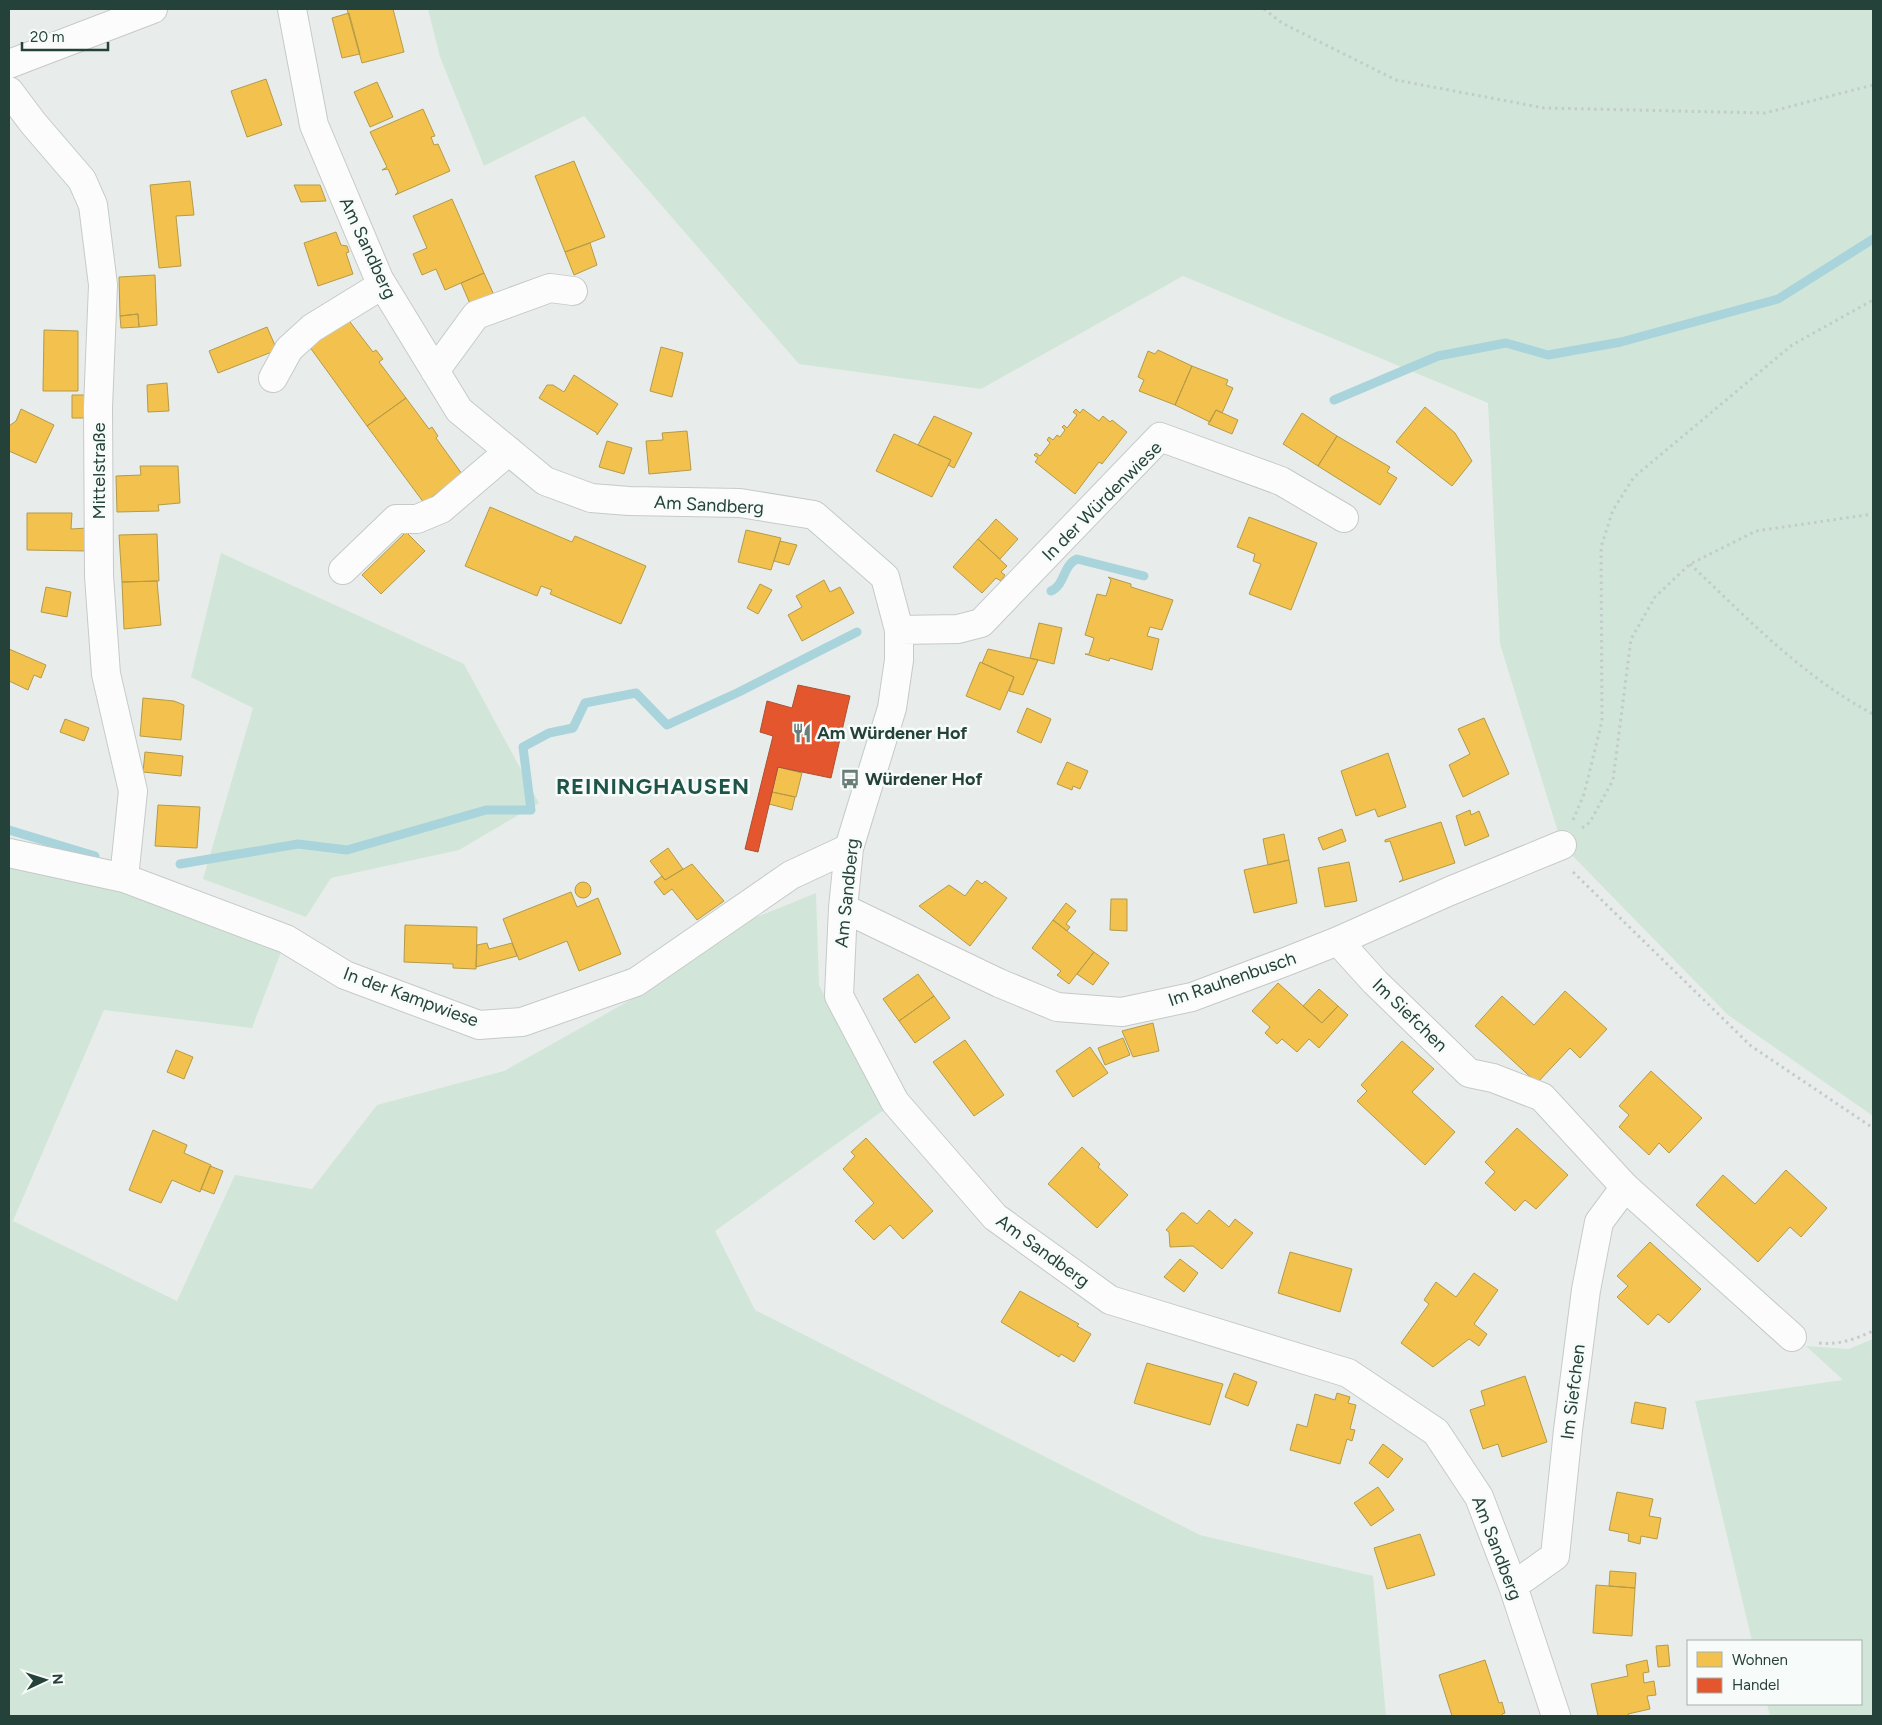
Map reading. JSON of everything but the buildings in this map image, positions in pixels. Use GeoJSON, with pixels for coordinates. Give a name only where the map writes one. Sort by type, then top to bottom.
{"type":"FeatureCollection","features":[{"type":"Feature","properties":{"kind":"street"},"geometry":{"type":"LineString","coordinates":[[9,64],[153,9]]}},
{"type":"Feature","properties":{"kind":"street","name":"Am Sandberg"},"geometry":{"type":"LineString","coordinates":[[292,9],[314,125],[382,285],[459,410],[545,481],[591,498],[629,501],[740,503],[814,515],[885,577],[899,630],[899,660],[892,708],[849,848],[843,908],[839,996],[896,1102],[994,1217],[1110,1300],[1348,1373],[1436,1432],[1479,1497],[1513,1586],[1556,1716]]}},
{"type":"Feature","properties":{"kind":"street","name":"Mittelstraße"},"geometry":{"type":"LineString","coordinates":[[9,91],[33,124],[82,180],[93,205],[103,285],[98,407],[99,576],[106,674],[133,791],[124,878]]}},
{"type":"Feature","properties":{"kind":"street"},"geometry":{"type":"LineString","coordinates":[[272,378],[289,349],[312,328],[382,285]]}},
{"type":"Feature","properties":{"kind":"street"},"geometry":{"type":"LineString","coordinates":[[435,371],[476,315],[550,288],[573,291]]}},
{"type":"Feature","properties":{"kind":"street","name":"In der Würdenwiese"},"geometry":{"type":"LineString","coordinates":[[899,630],[958,629],[981,623],[1160,437],[1281,481],[1344,518]]}},
{"type":"Feature","properties":{"kind":"street"},"geometry":{"type":"LineString","coordinates":[[343,570],[396,519],[417,520],[440,509],[509,451]]}},
{"type":"Feature","properties":{"kind":"street","name":"In der Kampwiese"},"geometry":{"type":"LineString","coordinates":[[9,853],[124,878],[286,939],[345,974],[480,1025],[522,1022],[636,982],[790,875],[849,848]]}},
{"type":"Feature","properties":{"kind":"street","name":"Im Rauhenbusch"},"geometry":{"type":"LineString","coordinates":[[843,908],[1000,983],[1057,1006],[1122,1012],[1192,997],[1338,941],[1450,891],[1556,848]]}},
{"type":"Feature","properties":{"kind":"street","name":"Im Siefchen"},"geometry":{"type":"LineString","coordinates":[[1338,941],[1375,982],[1469,1073],[1493,1078],[1542,1097],[1625,1187],[1792,1337]]}},
{"type":"Feature","properties":{"kind":"street","name":"Im Siefchen"},"geometry":{"type":"LineString","coordinates":[[1513,1586],[1555,1556],[1568,1430],[1586,1290],[1599,1222],[1625,1187]]}},
{"type":"Feature","properties":{"kind":"path"},"geometry":{"type":"LineString","coordinates":[[1264,9],[1282,23],[1396,80],[1544,108],[1765,113],[1873,85]]}},
{"type":"Feature","properties":{"kind":"path"},"geometry":{"type":"LineString","coordinates":[[1556,848],[1584,794],[1602,720],[1601,547],[1613,510],[1634,477],[1792,345],[1873,300]]}},
{"type":"Feature","properties":{"kind":"path"},"geometry":{"type":"LineString","coordinates":[[1556,848],[1590,822],[1613,780],[1630,639],[1655,596],[1690,564],[1756,531],[1873,514]]}},
{"type":"Feature","properties":{"kind":"path"},"geometry":{"type":"LineString","coordinates":[[1690,564],[1783,651],[1850,702],[1873,714]]}},
{"type":"Feature","properties":{"kind":"path"},"geometry":{"type":"LineString","coordinates":[[1556,848],[1752,1046],[1873,1128]]}},
{"type":"Feature","properties":{"kind":"path"},"geometry":{"type":"LineString","coordinates":[[1792,1337],[1805,1342],[1834,1345],[1851,1341],[1873,1331]]}},
{"type":"Feature","properties":{"kind":"green space"},"geometry":{"type":"Polygon","coordinates":[[[428,9],[1873,9],[1873,1116],[1728,1015],[1562,845],[1500,644],[1488,403],[1183,276],[981,389],[799,364],[584,116],[484,166],[440,57],[428,9]]]}},
{"type":"Feature","properties":{"kind":"green space"},"geometry":{"type":"Polygon","coordinates":[[[221,553],[464,664],[539,803],[459,850],[331,878],[306,917],[203,879],[253,708],[191,677],[221,553]]]}},
{"type":"Feature","properties":{"kind":"green space"},"geometry":{"type":"Polygon","coordinates":[[[9,853],[286,939],[252,1028],[104,1010],[13,1221],[177,1301],[235,1175],[312,1189],[377,1105],[504,1071],[634,998],[747,921],[816,893],[819,985],[884,1110],[715,1231],[755,1310],[1200,1535],[1373,1576],[1386,1716],[9,1716],[9,853]]]}},
{"type":"Feature","properties":{"kind":"green space"},"geometry":{"type":"Polygon","coordinates":[[[1873,1339],[1873,1716],[1770,1716],[1767,1705],[1862,1705],[1862,1640],[1752,1640],[1695,1401],[1843,1380],[1806,1346],[1849,1349],[1873,1339]]]}},
{"type":"Feature","properties":{"kind":"waterway"},"geometry":{"type":"LineString","coordinates":[[1334,400],[1438,356],[1506,343],[1548,355],[1621,342],[1778,299],[1873,239]]}},
{"type":"Feature","properties":{"kind":"waterway"},"geometry":{"type":"LineString","coordinates":[[1051,591],[1056,588],[1069,566],[1077,559],[1144,576]]}},
{"type":"Feature","properties":{"kind":"waterway"},"geometry":{"type":"LineString","coordinates":[[180,864],[298,844],[347,850],[486,810],[531,810],[523,747],[549,733],[573,728],[585,703],[636,693],[667,725],[739,692],[857,632]]}},
{"type":"Feature","properties":{"kind":"waterway"},"geometry":{"type":"LineString","coordinates":[[9,830],[95,856]]}},
{"type":"Feature","properties":{"kind":"place","name":"Am Würdener Hof"},"geometry":{"type":"Point","coordinates":[802,733]}},
{"type":"Feature","properties":{"kind":"place","name":"Würdener Hof"},"geometry":{"type":"Point","coordinates":[850,779]}},
{"type":"Feature","properties":{"kind":"district","name":"REININGHAUSEN"},"geometry":{"type":"Point","coordinates":[653,786]}}]}
